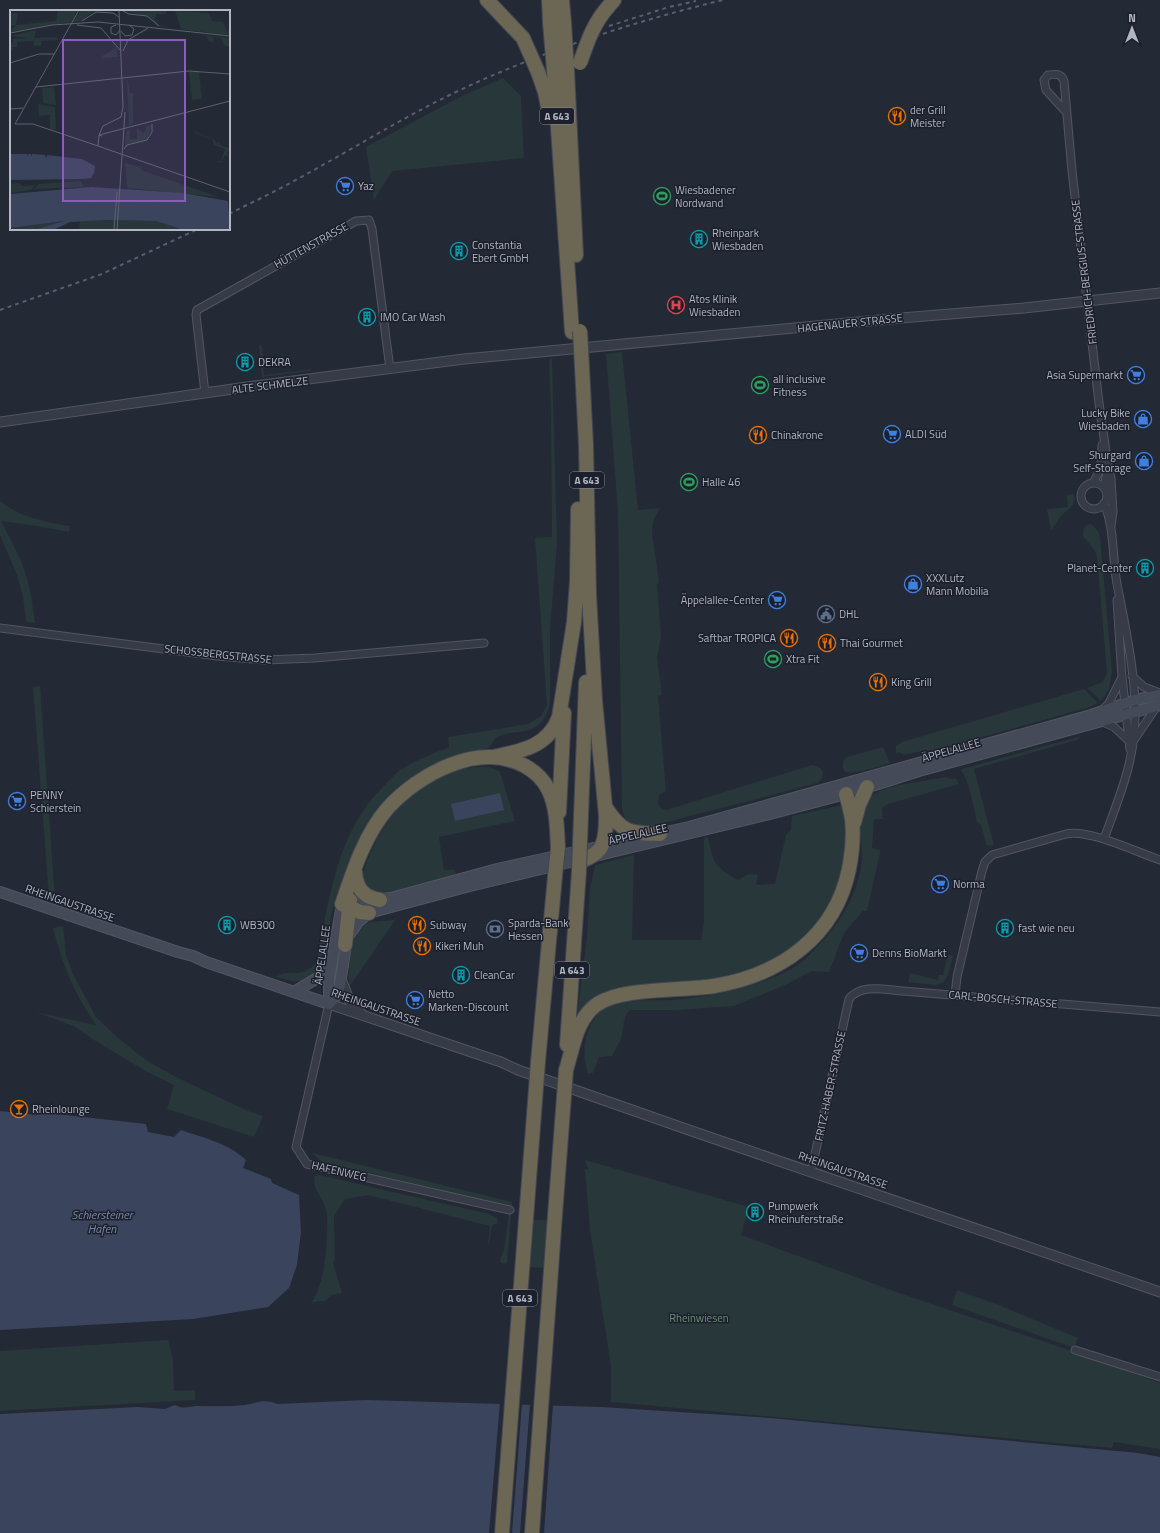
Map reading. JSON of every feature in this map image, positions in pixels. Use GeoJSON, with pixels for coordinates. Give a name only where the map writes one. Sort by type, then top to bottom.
{"type":"FeatureCollection","features":[{"type":"Feature","properties":{"kind":"highway"},"geometry":{"type":"LineString","coordinates":[[487,0],[523,38],[545,92],[560,162]]}},
{"type":"Feature","properties":{"kind":"highway","name":"A 643"},"geometry":{"type":"LineString","coordinates":[[549,0],[557,23],[560,70],[560,162],[576,331]]}},
{"type":"Feature","properties":{"kind":"highway","name":"A 643"},"geometry":{"type":"LineString","coordinates":[[557,23],[562,0]]}},
{"type":"Feature","properties":{"kind":"highway"},"geometry":{"type":"LineString","coordinates":[[570,123],[573,90],[580,64],[591,33],[598,20],[611,4]]}},
{"type":"Feature","properties":{"kind":"highway","name":"A 643"},"geometry":{"type":"LineString","coordinates":[[532,1533],[579,871],[589,594],[586,445],[576,331],[570,123],[560,70]]}},
{"type":"Feature","properties":{"kind":"highway","name":"A 643"},"geometry":{"type":"LineString","coordinates":[[502,1533],[538,1062],[558,848],[566,674],[574,622],[577,581],[579,493],[578,367]]}},
{"type":"Feature","properties":{"kind":"highway"},"geometry":{"type":"LineString","coordinates":[[586,859],[598,852],[602,845],[606,823],[606,808],[595,700],[589,594]]}},
{"type":"Feature","properties":{"kind":"highway"},"geometry":{"type":"LineString","coordinates":[[345,945],[347,905],[353,876],[363,848],[377,823],[388,808],[407,790],[439,770],[457,763],[493,757],[531,747],[548,735],[553,730],[559,717],[566,674]]}},
{"type":"Feature","properties":{"kind":"highway"},"geometry":{"type":"LineString","coordinates":[[493,757],[503,758],[519,763],[535,772],[545,784],[549,790],[554,808],[558,848]]}},
{"type":"Feature","properties":{"kind":"highway"},"geometry":{"type":"LineString","coordinates":[[853,831],[859,805],[867,787]]}},
{"type":"Feature","properties":{"kind":"highway"},"geometry":{"type":"LineString","coordinates":[[566,1070],[581,1024],[590,1011],[601,1002],[632,993],[698,988],[730,983],[747,978],[776,966],[802,948],[822,928],[838,904],[847,878],[852,851],[852,818],[845,789]]}},
{"type":"Feature","properties":{"kind":"highway"},"geometry":{"type":"LineString","coordinates":[[606,808],[620,826],[626,830],[660,834]]}},
{"type":"Feature","properties":{"kind":"highway"},"geometry":{"type":"LineString","coordinates":[[353,876],[361,892],[368,897],[380,900]]}},
{"type":"Feature","properties":{"kind":"highway"},"geometry":{"type":"LineString","coordinates":[[347,905],[360,912],[369,914]]}},
{"type":"Feature","properties":{"kind":"main road","name":"ÄPPELALLEE"},"geometry":{"type":"LineString","coordinates":[[329,1004],[328,986],[332,958],[347,905],[380,900],[423,890],[490,871],[602,845],[660,834],[845,789],[867,787],[1101,716],[1130,702],[1160,694]]}},
{"type":"Feature","properties":{"kind":"main road","name":"ÄPPELALLEE"},"geometry":{"type":"LineString","coordinates":[[329,1004],[336,996],[341,978],[345,945],[354,927],[369,914],[406,902],[717,828],[845,789],[1101,716],[1130,714],[1159,705]]}},
{"type":"Feature","properties":{"kind":"main road","name":"RHEINGAUSTRASSE"},"geometry":{"type":"LineString","coordinates":[[0,892],[178,952],[196,961],[206,962],[329,1004]]}},
{"type":"Feature","properties":{"kind":"main road"},"geometry":{"type":"LineString","coordinates":[[294,992],[320,977],[332,958]]}},
{"type":"Feature","properties":{"kind":"street","name":"FRIEDRICH-BERGIUS-STRASSE"},"geometry":{"type":"LineString","coordinates":[[1066,112],[1046,90],[1044,80],[1048,75],[1058,74],[1063,78],[1102,431],[1102,463],[1093,483],[1084,488],[1081,497],[1086,506],[1096,508],[1111,526]]}},
{"type":"Feature","properties":{"kind":"street","name":"HÜTTENSTRASSE"},"geometry":{"type":"LineString","coordinates":[[205,393],[196,315],[197,310],[356,221],[368,220],[372,229],[390,369]]}},
{"type":"Feature","properties":{"kind":"street","name":"HAGENAUER STRASSE"},"geometry":{"type":"LineString","coordinates":[[541,352],[1088,302],[1160,293]]}},
{"type":"Feature","properties":{"kind":"street","name":"ALTE SCHMELZE"},"geometry":{"type":"LineString","coordinates":[[0,422],[464,359],[541,352]]}},
{"type":"Feature","properties":{"kind":"street","name":"FRIEDRICH-BERGIUS-STRASSE"},"geometry":{"type":"LineString","coordinates":[[1102,431],[1106,442],[1108,466],[1111,478],[1113,504],[1111,526]]}},
{"type":"Feature","properties":{"kind":"street","name":"FRIEDRICH-BERGIUS-STRASSE"},"geometry":{"type":"LineString","coordinates":[[1108,466],[1104,488],[1106,494],[1104,503],[1111,526],[1117,583],[1122,677],[1130,702]]}},
{"type":"Feature","properties":{"kind":"street"},"geometry":{"type":"LineString","coordinates":[[1093,483],[1099,484],[1104,488]]}},
{"type":"Feature","properties":{"kind":"street"},"geometry":{"type":"LineString","coordinates":[[1096,508],[1104,503]]}},
{"type":"Feature","properties":{"kind":"street","name":"FRIEDRICH-BERGIUS-STRASSE"},"geometry":{"type":"LineString","coordinates":[[1104,839],[1123,783],[1130,755],[1131,741],[1130,702],[1132,676],[1123,612],[1117,583]]}},
{"type":"Feature","properties":{"kind":"street","name":"SCHOSSBERGSTRASSE"},"geometry":{"type":"LineString","coordinates":[[0,628],[218,656],[265,660],[315,658],[484,643]]}},
{"type":"Feature","properties":{"kind":"street"},"geometry":{"type":"LineString","coordinates":[[1132,676],[1144,687],[1160,694]]}},
{"type":"Feature","properties":{"kind":"street"},"geometry":{"type":"LineString","coordinates":[[1122,677],[1101,716],[1131,741],[1159,705]]}},
{"type":"Feature","properties":{"kind":"street"},"geometry":{"type":"LineString","coordinates":[[955,995],[957,977],[982,870],[985,862],[990,856],[1070,833],[1083,833],[1104,839],[1160,860]]}},
{"type":"Feature","properties":{"kind":"street"},"geometry":{"type":"LineString","coordinates":[[341,978],[352,1005],[367,1017]]}},
{"type":"Feature","properties":{"kind":"street","name":"CARL-BOSCH-STRASSE"},"geometry":{"type":"LineString","coordinates":[[849,999],[855,992],[864,989],[1160,1012]]}},
{"type":"Feature","properties":{"kind":"street","name":"FRITZ-HABER-STRASSE"},"geometry":{"type":"LineString","coordinates":[[811,1172],[849,999]]}},
{"type":"Feature","properties":{"kind":"street","name":"RHEINGAUSTRASSE"},"geometry":{"type":"LineString","coordinates":[[329,1004],[501,1062],[518,1070],[1160,1292]]}},
{"type":"Feature","properties":{"kind":"street","name":"HAFENWEG"},"geometry":{"type":"LineString","coordinates":[[329,1004],[296,1147],[307,1164],[510,1210]]}},
{"type":"Feature","properties":{"kind":"street"},"geometry":{"type":"LineString","coordinates":[[1075,1350],[1160,1377]]}},
{"type":"Feature","properties":{"kind":"green space"},"geometry":{"type":"Polygon","coordinates":[[[503,78],[521,96],[524,158],[392,171],[374,200],[366,147],[460,97],[503,78]]]}},
{"type":"Feature","properties":{"kind":"green space"},"geometry":{"type":"Polygon","coordinates":[[[259,345],[262,345],[264,375],[311,369],[311,371],[262,377],[259,345]]]}},
{"type":"Feature","properties":{"kind":"green space"},"geometry":{"type":"Polygon","coordinates":[[[622,352],[638,510],[660,508],[654,519],[652,531],[659,583],[657,584],[661,636],[657,658],[662,695],[658,696],[666,791],[659,795],[658,804],[661,808],[666,810],[812,765],[819,767],[823,772],[822,778],[817,783],[664,823],[641,827],[633,825],[628,821],[622,808],[618,512],[606,354],[622,352]]]}},
{"type":"Feature","properties":{"kind":"green space"},"geometry":{"type":"Polygon","coordinates":[[[549,359],[552,359],[557,543],[550,631],[550,702],[544,720],[531,729],[497,737],[487,749],[463,754],[430,766],[401,785],[389,796],[378,808],[361,834],[348,863],[338,894],[336,894],[323,956],[318,969],[307,979],[301,981],[292,981],[276,977],[285,973],[300,973],[316,963],[331,892],[337,868],[345,846],[355,825],[368,805],[393,776],[411,764],[449,747],[448,737],[528,724],[541,716],[547,705],[535,538],[552,537],[549,359]]]}},
{"type":"Feature","properties":{"kind":"green space"},"geometry":{"type":"Polygon","coordinates":[[[1073,494],[1075,499],[1072,506],[1060,517],[1051,531],[1047,509],[1068,507],[1067,495],[1073,494]]]}},
{"type":"Feature","properties":{"kind":"green space"},"geometry":{"type":"Polygon","coordinates":[[[0,501],[7,507],[24,515],[42,521],[70,526],[69,532],[1,521],[27,577],[35,623],[26,622],[23,597],[17,575],[0,535],[0,501]]]}},
{"type":"Feature","properties":{"kind":"green space"},"geometry":{"type":"Polygon","coordinates":[[[1091,524],[1098,531],[1100,537],[1112,671],[1109,689],[1101,701],[1087,688],[1103,682],[1107,673],[1097,557],[1095,551],[1083,536],[1084,528],[1091,524]]]}},
{"type":"Feature","properties":{"kind":"green space"},"geometry":{"type":"Polygon","coordinates":[[[40,686],[55,900],[49,897],[33,687],[40,686]]]}},
{"type":"Feature","properties":{"kind":"green space"},"geometry":{"type":"Polygon","coordinates":[[[1084,689],[1098,703],[1090,707],[936,750],[904,755],[898,752],[896,754],[896,746],[902,742],[1084,689]]]}},
{"type":"Feature","properties":{"kind":"green space"},"geometry":{"type":"Polygon","coordinates":[[[1081,736],[1077,740],[974,769],[994,845],[987,846],[981,825],[977,822],[969,787],[961,771],[962,769],[1081,736]]]}},
{"type":"Feature","properties":{"kind":"green space"},"geometry":{"type":"Polygon","coordinates":[[[883,747],[890,763],[859,771],[844,771],[843,763],[847,757],[883,747]]]}},
{"type":"Feature","properties":{"kind":"green space"},"geometry":{"type":"Polygon","coordinates":[[[478,767],[490,767],[500,772],[515,821],[439,837],[444,870],[455,870],[456,874],[431,883],[383,895],[369,893],[362,877],[374,844],[393,814],[405,801],[432,780],[448,773],[478,767]]]}},
{"type":"Feature","properties":{"kind":"green space"},"geometry":{"type":"Polygon","coordinates":[[[945,777],[954,779],[955,777],[959,784],[888,804],[882,808],[883,819],[874,819],[872,848],[880,850],[880,853],[867,911],[863,911],[844,933],[829,972],[812,971],[785,985],[734,1006],[678,1010],[630,1010],[624,1020],[621,1039],[612,1056],[599,1057],[593,1073],[588,1074],[585,1055],[586,1036],[594,1018],[609,1005],[622,1001],[672,1000],[718,994],[762,982],[777,976],[802,961],[821,943],[836,924],[849,903],[854,891],[862,859],[861,820],[865,803],[877,792],[886,789],[945,777]]]}},
{"type":"Feature","properties":{"kind":"green space"},"geometry":{"type":"Polygon","coordinates":[[[842,805],[846,828],[845,847],[841,871],[832,896],[820,918],[806,935],[788,950],[769,961],[747,970],[697,981],[661,983],[646,986],[577,1018],[587,936],[590,889],[595,865],[634,855],[632,940],[701,940],[704,922],[704,838],[708,837],[716,863],[730,875],[738,880],[749,874],[758,875],[756,885],[775,884],[786,835],[791,829],[792,816],[842,805]]]}},
{"type":"Feature","properties":{"kind":"green space"},"geometry":{"type":"Polygon","coordinates":[[[396,919],[349,987],[349,971],[353,942],[361,928],[368,923],[396,919]]]}},
{"type":"Feature","properties":{"kind":"green space"},"geometry":{"type":"Polygon","coordinates":[[[63,926],[66,955],[73,974],[96,1017],[118,1038],[147,1061],[178,1078],[248,1111],[263,1116],[254,1137],[167,1109],[174,1085],[147,1072],[74,1026],[35,1012],[96,1025],[75,990],[61,955],[53,928],[63,926]]]}},
{"type":"Feature","properties":{"kind":"green space"},"geometry":{"type":"Polygon","coordinates":[[[948,955],[953,956],[948,975],[944,982],[936,985],[908,982],[910,973],[938,980],[939,975],[943,975],[948,955]]]}},
{"type":"Feature","properties":{"kind":"green space"},"geometry":{"type":"Polygon","coordinates":[[[312,1153],[512,1202],[507,1263],[504,1264],[500,1262],[504,1250],[510,1206],[327,1163],[321,1161],[312,1153]]]}},
{"type":"Feature","properties":{"kind":"green space","name":"Rheinwiesen"},"geometry":{"type":"Polygon","coordinates":[[[585,1160],[749,1207],[741,1235],[902,1294],[1072,1351],[1160,1383],[1160,1449],[1114,1442],[1112,1448],[611,1402],[611,1367],[590,1230],[585,1169],[588,1169],[585,1160]]]}},
{"type":"Feature","properties":{"kind":"green space"},"geometry":{"type":"Polygon","coordinates":[[[319,1175],[489,1214],[497,1218],[498,1224],[494,1224],[492,1226],[488,1244],[490,1226],[368,1195],[345,1199],[334,1216],[335,1259],[333,1263],[342,1293],[331,1295],[325,1301],[312,1302],[320,1285],[327,1240],[327,1213],[324,1203],[314,1185],[315,1176],[319,1175]]]}},
{"type":"Feature","properties":{"kind":"green space"},"geometry":{"type":"Polygon","coordinates":[[[520,1219],[559,1221],[556,1269],[517,1266],[520,1219]]]}},
{"type":"Feature","properties":{"kind":"green space"},"geometry":{"type":"Polygon","coordinates":[[[957,1290],[996,1304],[1078,1338],[1074,1348],[952,1305],[957,1290]]]}},
{"type":"Feature","properties":{"kind":"green space"},"geometry":{"type":"Polygon","coordinates":[[[168,1340],[173,1359],[174,1391],[195,1390],[195,1400],[0,1411],[0,1351],[168,1340]]]}},
{"type":"Feature","properties":{"kind":"water"},"geometry":{"type":"Polygon","coordinates":[[[500,793],[504,810],[455,821],[451,804],[500,793]]]}},
{"type":"Feature","properties":{"kind":"water","name":"Schiersteiner Hafen"},"geometry":{"type":"Polygon","coordinates":[[[0,1111],[37,1115],[38,1112],[146,1124],[148,1132],[174,1137],[181,1130],[224,1145],[231,1149],[246,1160],[243,1168],[271,1179],[272,1183],[299,1195],[301,1232],[297,1265],[289,1288],[268,1307],[193,1319],[0,1330],[0,1111]]]}},
{"type":"Feature","properties":{"kind":"water"},"geometry":{"type":"Polygon","coordinates":[[[366,1400],[602,1407],[770,1418],[1138,1453],[1160,1457],[1160,1533],[0,1533],[0,1414],[138,1407],[165,1409],[175,1405],[184,1408],[198,1406],[234,1406],[265,1401],[278,1404],[366,1400]]]}},
{"type":"Feature","properties":{"kind":"pier"},"geometry":{"type":"Polygon","coordinates":[[[500,1402],[522,1403],[512,1533],[489,1533],[500,1402]]]}},
{"type":"Feature","properties":{"kind":"pier"},"geometry":{"type":"Polygon","coordinates":[[[530,1403],[553,1404],[544,1533],[520,1533],[530,1403]]]}},
{"type":"Feature","properties":{"kind":"railway"},"geometry":{"type":"LineString","coordinates":[[230,214],[298,179],[389,127],[458,91],[522,63],[555,50],[622,28],[723,0]]}},
{"type":"Feature","properties":{"kind":"railway"},"geometry":{"type":"LineString","coordinates":[[609,26],[669,7],[696,1]]}},
{"type":"Feature","properties":{"kind":"railway"},"geometry":{"type":"LineString","coordinates":[[0,310],[102,274],[196,230]]}},
{"type":"Feature","properties":{"kind":"place","name":"der Grill Meister"},"geometry":{"type":"Point","coordinates":[897,116]}},
{"type":"Feature","properties":{"kind":"place","name":"Yaz"},"geometry":{"type":"Point","coordinates":[345,186]}},
{"type":"Feature","properties":{"kind":"place","name":"Wiesbadener Nordwand"},"geometry":{"type":"Point","coordinates":[662,196]}},
{"type":"Feature","properties":{"kind":"place","name":"Rheinpark Wiesbaden"},"geometry":{"type":"Point","coordinates":[699,239]}},
{"type":"Feature","properties":{"kind":"place","name":"Constantia Ebert GmbH"},"geometry":{"type":"Point","coordinates":[459,251]}},
{"type":"Feature","properties":{"kind":"place","name":"Atos Klinik Wiesbaden"},"geometry":{"type":"Point","coordinates":[676,305]}},
{"type":"Feature","properties":{"kind":"place","name":"IMO Car Wash"},"geometry":{"type":"Point","coordinates":[367,317]}},
{"type":"Feature","properties":{"kind":"place","name":"DEKRA"},"geometry":{"type":"Point","coordinates":[245,362]}},
{"type":"Feature","properties":{"kind":"place","name":"Asia Supermarkt"},"geometry":{"type":"Point","coordinates":[1136,375]}},
{"type":"Feature","properties":{"kind":"place","name":"all inclusive Fitness"},"geometry":{"type":"Point","coordinates":[760,385]}},
{"type":"Feature","properties":{"kind":"place","name":"Lucky Bike Wiesbaden"},"geometry":{"type":"Point","coordinates":[1143,419]}},
{"type":"Feature","properties":{"kind":"place","name":"ALDI Süd"},"geometry":{"type":"Point","coordinates":[892,434]}},
{"type":"Feature","properties":{"kind":"place","name":"Chinakrone"},"geometry":{"type":"Point","coordinates":[758,435]}},
{"type":"Feature","properties":{"kind":"place","name":"Shurgard Self-Storage"},"geometry":{"type":"Point","coordinates":[1144,461]}},
{"type":"Feature","properties":{"kind":"place","name":"Halle 46"},"geometry":{"type":"Point","coordinates":[689,482]}},
{"type":"Feature","properties":{"kind":"place","name":"Planet-Center"},"geometry":{"type":"Point","coordinates":[1145,568]}},
{"type":"Feature","properties":{"kind":"place","name":"XXXLutz Mann Mobilia"},"geometry":{"type":"Point","coordinates":[913,584]}},
{"type":"Feature","properties":{"kind":"place","name":"Äppelallee-Center"},"geometry":{"type":"Point","coordinates":[777,600]}},
{"type":"Feature","properties":{"kind":"place","name":"DHL"},"geometry":{"type":"Point","coordinates":[826,614]}},
{"type":"Feature","properties":{"kind":"place","name":"Saftbar TROPICA"},"geometry":{"type":"Point","coordinates":[789,638]}},
{"type":"Feature","properties":{"kind":"place","name":"Thai Gourmet"},"geometry":{"type":"Point","coordinates":[827,643]}},
{"type":"Feature","properties":{"kind":"place","name":"Xtra Fit"},"geometry":{"type":"Point","coordinates":[773,659]}},
{"type":"Feature","properties":{"kind":"place","name":"King Grill"},"geometry":{"type":"Point","coordinates":[878,682]}},
{"type":"Feature","properties":{"kind":"place","name":"PENNY Schierstein"},"geometry":{"type":"Point","coordinates":[17,801]}},
{"type":"Feature","properties":{"kind":"place","name":"Norma"},"geometry":{"type":"Point","coordinates":[940,884]}},
{"type":"Feature","properties":{"kind":"place","name":"WB300"},"geometry":{"type":"Point","coordinates":[227,925]}},
{"type":"Feature","properties":{"kind":"place","name":"Subway"},"geometry":{"type":"Point","coordinates":[417,925]}},
{"type":"Feature","properties":{"kind":"place","name":"fast wie neu"},"geometry":{"type":"Point","coordinates":[1005,928]}},
{"type":"Feature","properties":{"kind":"place","name":"Sparda-Bank Hessen"},"geometry":{"type":"Point","coordinates":[495,929]}},
{"type":"Feature","properties":{"kind":"place","name":"Kikeri Muh"},"geometry":{"type":"Point","coordinates":[422,946]}},
{"type":"Feature","properties":{"kind":"place","name":"Denns BioMarkt"},"geometry":{"type":"Point","coordinates":[859,953]}},
{"type":"Feature","properties":{"kind":"place","name":"CleanCar"},"geometry":{"type":"Point","coordinates":[461,975]}},
{"type":"Feature","properties":{"kind":"place","name":"Netto Marken-Discount"},"geometry":{"type":"Point","coordinates":[415,1000]}},
{"type":"Feature","properties":{"kind":"place","name":"Rheinlounge"},"geometry":{"type":"Point","coordinates":[19,1109]}},
{"type":"Feature","properties":{"kind":"place","name":"Pumpwerk Rheinuferstraße"},"geometry":{"type":"Point","coordinates":[755,1212]}}]}
